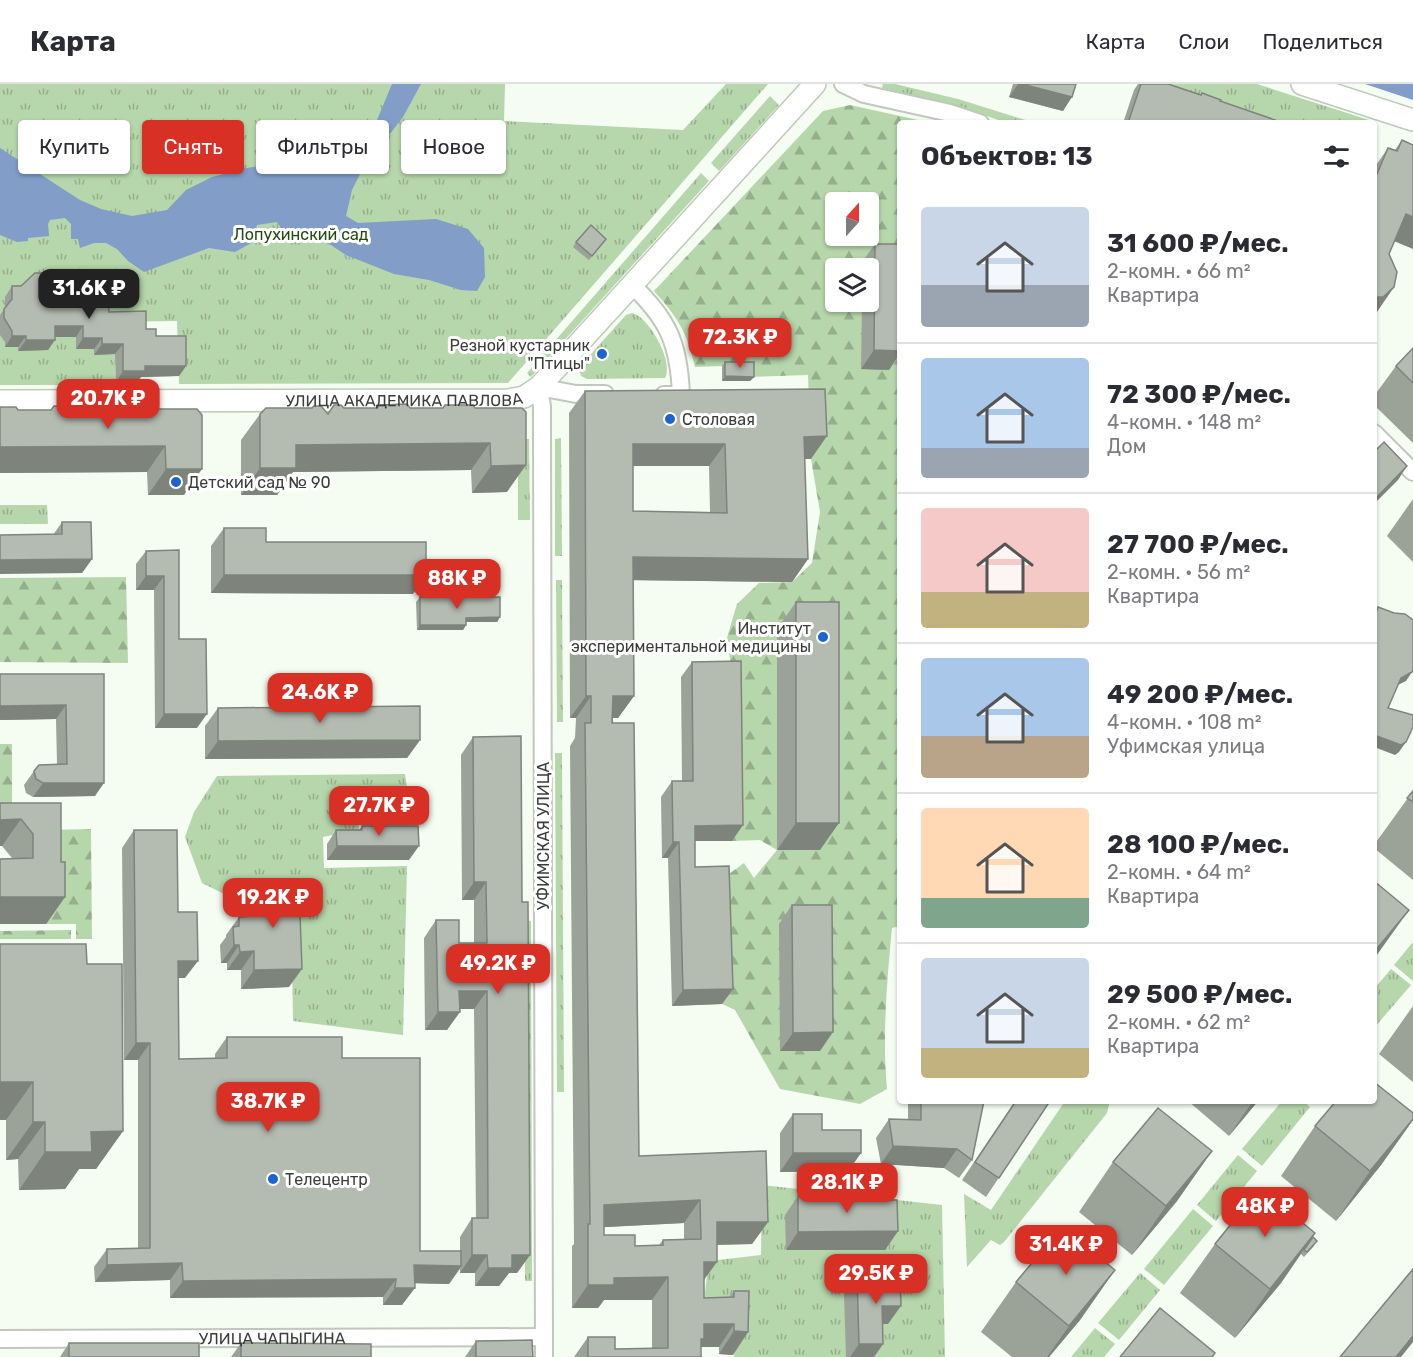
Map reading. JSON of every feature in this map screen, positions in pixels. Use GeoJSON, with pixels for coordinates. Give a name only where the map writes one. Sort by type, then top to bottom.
{"type":"FeatureCollection","features":[{"type":"Feature","properties":{"kind":"street","name":"УЛИЦА АКАДЕМИКА ПАВЛОВА"},"geometry":{"type":"LineString","coordinates":[[0,401],[508,400],[524,397],[539,387],[815,84]]}},
{"type":"Feature","properties":{"kind":"street"},"geometry":{"type":"LineString","coordinates":[[843,84],[864,94],[950,113],[971,120]]}},
{"type":"Feature","properties":{"kind":"street"},"geometry":{"type":"LineString","coordinates":[[1302,84],[1413,120]]}},
{"type":"Feature","properties":{"kind":"street"},"geometry":{"type":"LineString","coordinates":[[631,284],[665,323],[675,343],[680,364],[681,394],[646,394]]}},
{"type":"Feature","properties":{"kind":"street"},"geometry":{"type":"LineString","coordinates":[[539,387],[576,394],[623,394]]}},
{"type":"Feature","properties":{"kind":"street","name":"УФИМСКАЯ УЛИЦА"},"geometry":{"type":"LineString","coordinates":[[539,387],[542,407],[544,1357]]}},
{"type":"Feature","properties":{"kind":"street"},"geometry":{"type":"LineString","coordinates":[[1377,436],[1413,472]]}},
{"type":"Feature","properties":{"kind":"street","name":"УЛИЦА ЧАПЫГИНА"},"geometry":{"type":"LineString","coordinates":[[0,1339],[544,1337]]}},
{"type":"Feature","properties":{"kind":"green space","name":"Лопухинский сад"},"geometry":{"type":"Polygon","coordinates":[[[0,84],[505,84],[504,120],[401,120],[401,174],[506,174],[506,121],[683,130],[726,84],[768,84],[508,383],[179,384],[177,321],[115,322],[116,385],[0,385],[0,84]]]}},
{"type":"Feature","properties":{"kind":"green space"},"geometry":{"type":"Polygon","coordinates":[[[883,84],[895,84],[958,99],[1025,120],[998,120],[955,105],[882,88],[883,84]]]}},
{"type":"Feature","properties":{"kind":"green space"},"geometry":{"type":"Polygon","coordinates":[[[1152,84],[1257,84],[1369,120],[1278,120],[1152,84]]]}},
{"type":"Feature","properties":{"kind":"green space"},"geometry":{"type":"Polygon","coordinates":[[[770,96],[779,105],[719,171],[711,163],[770,96]]]}},
{"type":"Feature","properties":{"kind":"green space","name":"Институт экспериментальной медицины"},"geometry":{"type":"Polygon","coordinates":[[[850,105],[918,120],[897,120],[897,927],[892,928],[888,968],[885,1028],[887,1089],[860,1104],[780,1089],[735,1010],[722,1004],[718,882],[744,863],[754,878],[777,850],[760,840],[732,841],[731,667],[727,638],[737,604],[759,583],[792,582],[812,563],[820,512],[811,459],[808,375],[750,377],[722,366],[695,367],[689,344],[669,309],[654,291],[823,111],[850,105]]]}},
{"type":"Feature","properties":{"kind":"green space"},"geometry":{"type":"Polygon","coordinates":[[[701,173],[709,181],[531,377],[527,373],[701,173]]]}},
{"type":"Feature","properties":{"kind":"green space"},"geometry":{"type":"Polygon","coordinates":[[[632,313],[646,323],[658,341],[666,362],[665,378],[587,379],[581,376],[579,371],[581,365],[626,315],[632,313]]]}},
{"type":"Feature","properties":{"kind":"green space"},"geometry":{"type":"Polygon","coordinates":[[[561,438],[562,556],[555,556],[555,439],[561,438]]]}},
{"type":"Feature","properties":{"kind":"green space"},"geometry":{"type":"Polygon","coordinates":[[[518,439],[529,439],[530,520],[518,520],[518,439]]]}},
{"type":"Feature","properties":{"kind":"green space"},"geometry":{"type":"Polygon","coordinates":[[[0,505],[47,505],[48,524],[0,524],[0,505]]]}},
{"type":"Feature","properties":{"kind":"green space"},"geometry":{"type":"Polygon","coordinates":[[[126,577],[128,663],[0,662],[0,578],[126,577]]]}},
{"type":"Feature","properties":{"kind":"green space"},"geometry":{"type":"Polygon","coordinates":[[[556,580],[562,580],[563,722],[557,722],[556,580]]]}},
{"type":"Feature","properties":{"kind":"green space"},"geometry":{"type":"Polygon","coordinates":[[[0,744],[12,744],[12,812],[0,812],[0,744]]]}},
{"type":"Feature","properties":{"kind":"green space"},"geometry":{"type":"Polygon","coordinates":[[[555,753],[562,753],[564,1092],[557,1092],[555,753]]]}},
{"type":"Feature","properties":{"kind":"green space"},"geometry":{"type":"Polygon","coordinates":[[[405,774],[408,794],[356,794],[359,830],[323,837],[324,868],[407,866],[403,1035],[293,1021],[291,899],[232,898],[202,883],[185,837],[194,812],[217,776],[405,774]]]}},
{"type":"Feature","properties":{"kind":"green space"},"geometry":{"type":"Polygon","coordinates":[[[91,829],[92,939],[76,939],[76,924],[46,924],[46,830],[91,829]]]}},
{"type":"Feature","properties":{"kind":"green space"},"geometry":{"type":"Polygon","coordinates":[[[524,921],[531,921],[532,1281],[525,1281],[524,921]]]}},
{"type":"Feature","properties":{"kind":"green space"},"geometry":{"type":"Polygon","coordinates":[[[71,930],[71,939],[0,939],[0,931],[71,930]]]}},
{"type":"Feature","properties":{"kind":"green space"},"geometry":{"type":"Polygon","coordinates":[[[1413,942],[1413,981],[1394,965],[1413,942]]]}},
{"type":"Feature","properties":{"kind":"green space"},"geometry":{"type":"Polygon","coordinates":[[[1391,969],[1411,985],[1377,1025],[1377,985],[1391,969]]]}},
{"type":"Feature","properties":{"kind":"green space"},"geometry":{"type":"Polygon","coordinates":[[[1063,1104],[1109,1104],[1107,1113],[1004,1242],[1000,1245],[991,1240],[967,1267],[964,1194],[991,1210],[1063,1104]]]}},
{"type":"Feature","properties":{"kind":"green space"},"geometry":{"type":"Polygon","coordinates":[[[1280,1104],[1306,1104],[1310,1107],[1262,1166],[1242,1149],[1280,1104]]]}},
{"type":"Feature","properties":{"kind":"green space"},"geometry":{"type":"Polygon","coordinates":[[[1238,1155],[1257,1171],[1216,1221],[1197,1205],[1238,1155]]]}},
{"type":"Feature","properties":{"kind":"green space"},"geometry":{"type":"Polygon","coordinates":[[[762,1185],[942,1205],[945,1357],[734,1357],[736,1306],[703,1308],[709,1261],[761,1255],[762,1185]]]}},
{"type":"Feature","properties":{"kind":"green space"},"geometry":{"type":"Polygon","coordinates":[[[1193,1209],[1213,1226],[1164,1285],[1144,1269],[1193,1209]]]}},
{"type":"Feature","properties":{"kind":"green space"},"geometry":{"type":"Polygon","coordinates":[[[1140,1273],[1160,1290],[1119,1340],[1098,1323],[1140,1273]]]}},
{"type":"Feature","properties":{"kind":"green space"},"geometry":{"type":"Polygon","coordinates":[[[1095,1328],[1115,1344],[1104,1357],[1071,1357],[1095,1328]]]}},
{"type":"Feature","properties":{"kind":"water"},"geometry":{"type":"Polygon","coordinates":[[[392,84],[421,84],[403,117],[389,135],[389,120],[377,120],[392,84]]]}},
{"type":"Feature","properties":{"kind":"water"},"geometry":{"type":"Polygon","coordinates":[[[1365,84],[1413,84],[1413,100],[1365,84]]]}},
{"type":"Feature","properties":{"kind":"water"},"geometry":{"type":"Polygon","coordinates":[[[0,148],[18,160],[18,174],[40,174],[80,200],[101,209],[132,216],[167,210],[186,190],[212,177],[224,174],[244,174],[244,169],[256,166],[256,174],[360,174],[352,190],[346,216],[358,223],[436,219],[468,229],[484,248],[485,277],[477,291],[461,290],[429,280],[394,274],[346,255],[325,241],[297,240],[285,234],[277,222],[257,225],[253,242],[235,252],[209,248],[144,272],[128,261],[117,249],[106,243],[94,243],[80,248],[78,239],[71,239],[71,224],[65,218],[50,220],[49,236],[28,238],[28,241],[17,242],[0,235],[0,148]]]}},
{"type":"Feature","properties":{"kind":"building"},"geometry":{"type":"Polygon","coordinates":[[[1022,84],[1076,84],[1072,97],[1022,84]]]}},
{"type":"Feature","properties":{"kind":"building"},"geometry":{"type":"Polygon","coordinates":[[[1141,84],[1168,84],[1201,95],[1202,93],[1275,120],[1129,120],[1141,84]]]}},
{"type":"Feature","properties":{"kind":"building"},"geometry":{"type":"Polygon","coordinates":[[[1402,140],[1413,145],[1413,217],[1406,214],[1389,254],[1397,272],[1394,287],[1383,297],[1377,297],[1377,174],[1388,148],[1397,151],[1402,140]]]}},
{"type":"Feature","properties":{"kind":"building"},"geometry":{"type":"Polygon","coordinates":[[[591,225],[606,239],[592,256],[576,242],[591,225]]]}},
{"type":"Feature","properties":{"kind":"building"},"geometry":{"type":"Polygon","coordinates":[[[879,244],[897,244],[897,351],[874,350],[874,312],[879,312],[879,258],[875,258],[875,246],[879,244]]]}},
{"type":"Feature","properties":{"kind":"building"},"geometry":{"type":"Polygon","coordinates":[[[81,270],[104,270],[104,295],[108,295],[109,312],[146,311],[146,329],[156,329],[156,336],[186,336],[186,366],[145,366],[145,371],[123,371],[123,344],[102,344],[102,338],[83,338],[83,326],[55,326],[55,340],[26,340],[26,336],[12,336],[12,331],[4,318],[4,309],[12,299],[12,286],[21,286],[35,273],[46,273],[55,282],[81,282],[81,270]]]}},
{"type":"Feature","properties":{"kind":"building"},"geometry":{"type":"Polygon","coordinates":[[[1413,348],[1413,383],[1396,366],[1413,348]]]}},
{"type":"Feature","properties":{"kind":"building"},"geometry":{"type":"Polygon","coordinates":[[[725,362],[754,362],[754,377],[725,376],[725,362]]]}},
{"type":"Feature","properties":{"kind":"building"},"geometry":{"type":"Polygon","coordinates":[[[825,389],[827,436],[804,437],[808,559],[633,557],[634,696],[613,696],[612,723],[634,723],[639,1156],[766,1151],[768,1222],[717,1222],[717,1262],[704,1262],[704,1298],[734,1297],[734,1291],[749,1291],[748,1332],[734,1331],[734,1324],[704,1324],[701,1357],[588,1357],[588,1337],[615,1337],[615,1349],[668,1348],[668,1277],[614,1278],[614,1285],[588,1285],[588,1224],[590,1224],[585,723],[591,723],[591,696],[586,696],[585,391],[825,389]],[[633,444],[633,511],[727,513],[725,444],[633,444]],[[700,1200],[604,1205],[604,1235],[635,1235],[635,1246],[663,1245],[663,1240],[701,1239],[700,1200]]]}},
{"type":"Feature","properties":{"kind":"building"},"geometry":{"type":"Polygon","coordinates":[[[144,401],[149,409],[197,409],[202,415],[202,469],[166,469],[165,446],[0,447],[0,407],[16,407],[18,410],[51,410],[54,406],[82,407],[85,410],[116,409],[119,406],[126,406],[135,416],[144,401]]]}},
{"type":"Feature","properties":{"kind":"building"},"geometry":{"type":"Polygon","coordinates":[[[407,404],[410,408],[473,405],[475,408],[522,408],[526,412],[526,465],[491,466],[490,443],[296,445],[296,468],[260,468],[260,414],[266,408],[321,406],[328,414],[334,405],[341,405],[344,408],[377,408],[379,405],[407,404]]]}},
{"type":"Feature","properties":{"kind":"building"},"geometry":{"type":"Polygon","coordinates":[[[1384,442],[1407,466],[1377,497],[1377,449],[1384,442]]]}},
{"type":"Feature","properties":{"kind":"building"},"geometry":{"type":"Polygon","coordinates":[[[62,522],[91,522],[92,559],[0,560],[0,535],[62,534],[62,522]]]}},
{"type":"Feature","properties":{"kind":"building"},"geometry":{"type":"Polygon","coordinates":[[[224,528],[266,528],[266,542],[426,542],[426,575],[224,575],[224,528]]]}},
{"type":"Feature","properties":{"kind":"building"},"geometry":{"type":"Polygon","coordinates":[[[179,550],[179,639],[206,639],[207,714],[164,714],[164,576],[146,576],[146,551],[179,550]]]}},
{"type":"Feature","properties":{"kind":"building"},"geometry":{"type":"Polygon","coordinates":[[[420,597],[500,597],[500,617],[466,618],[466,625],[420,625],[420,597]]]}},
{"type":"Feature","properties":{"kind":"building"},"geometry":{"type":"Polygon","coordinates":[[[796,602],[839,602],[839,823],[796,823],[796,602]]]}},
{"type":"Feature","properties":{"kind":"building"},"geometry":{"type":"Polygon","coordinates":[[[1378,607],[1405,614],[1413,620],[1413,670],[1401,678],[1388,708],[1413,715],[1413,727],[1406,742],[1401,745],[1377,736],[1378,607]]]}},
{"type":"Feature","properties":{"kind":"building"},"geometry":{"type":"Polygon","coordinates":[[[741,661],[743,825],[695,826],[695,867],[729,866],[733,989],[683,990],[679,842],[673,842],[672,781],[693,781],[692,662],[741,661]]]}},
{"type":"Feature","properties":{"kind":"building"},"geometry":{"type":"Polygon","coordinates":[[[0,674],[104,674],[104,783],[43,783],[36,779],[34,771],[39,765],[67,764],[66,705],[0,706],[0,674]]]}},
{"type":"Feature","properties":{"kind":"building"},"geometry":{"type":"Polygon","coordinates":[[[420,706],[420,740],[218,741],[218,708],[420,706]]]}},
{"type":"Feature","properties":{"kind":"building"},"geometry":{"type":"Polygon","coordinates":[[[521,736],[522,902],[528,902],[530,1255],[512,1255],[512,1268],[488,1268],[487,1255],[472,1255],[472,1218],[488,1218],[487,991],[459,991],[460,1012],[438,1012],[436,920],[459,920],[459,943],[487,943],[486,882],[474,882],[473,737],[521,736]]]}},
{"type":"Feature","properties":{"kind":"building"},"geometry":{"type":"Polygon","coordinates":[[[1413,791],[1413,802],[1407,798],[1413,791]]]}},
{"type":"Feature","properties":{"kind":"building"},"geometry":{"type":"Polygon","coordinates":[[[0,803],[61,803],[61,862],[65,862],[65,897],[0,897],[0,859],[33,858],[33,834],[21,819],[0,820],[0,803]]]}},
{"type":"Feature","properties":{"kind":"building"},"geometry":{"type":"Polygon","coordinates":[[[362,826],[418,826],[419,846],[337,846],[336,830],[362,830],[362,826]]]}},
{"type":"Feature","properties":{"kind":"building","name":"Телецентр"},"geometry":{"type":"Polygon","coordinates":[[[134,830],[177,830],[178,912],[197,912],[198,961],[178,961],[179,1059],[227,1058],[227,1037],[342,1037],[342,1058],[420,1058],[420,1251],[461,1251],[461,1266],[414,1265],[415,1288],[395,1288],[396,1279],[183,1281],[182,1263],[107,1265],[107,1249],[150,1248],[150,1043],[136,1043],[134,830]]]}},
{"type":"Feature","properties":{"kind":"building"},"geometry":{"type":"Polygon","coordinates":[[[1377,883],[1409,910],[1377,948],[1377,883]]]}},
{"type":"Feature","properties":{"kind":"building"},"geometry":{"type":"Polygon","coordinates":[[[299,886],[302,969],[254,970],[254,951],[240,952],[239,945],[234,945],[233,927],[239,926],[239,917],[253,916],[252,887],[299,886]]]}},
{"type":"Feature","properties":{"kind":"building"},"geometry":{"type":"Polygon","coordinates":[[[792,905],[832,905],[833,1032],[793,1033],[792,905]]]}},
{"type":"Feature","properties":{"kind":"building"},"geometry":{"type":"Polygon","coordinates":[[[0,944],[86,944],[87,964],[122,964],[123,1131],[91,1132],[92,1152],[45,1152],[45,1122],[33,1122],[33,1082],[0,1082],[0,944]]]}},
{"type":"Feature","properties":{"kind":"building"},"geometry":{"type":"Polygon","coordinates":[[[1377,1084],[1413,1113],[1413,1119],[1370,1171],[1315,1126],[1333,1104],[1377,1104],[1377,1084]]]}},
{"type":"Feature","properties":{"kind":"building"},"geometry":{"type":"Polygon","coordinates":[[[921,1104],[983,1104],[972,1160],[957,1149],[893,1146],[889,1119],[921,1120],[921,1104]]]}},
{"type":"Feature","properties":{"kind":"building"},"geometry":{"type":"Polygon","coordinates":[[[1014,1104],[1048,1104],[999,1178],[975,1162],[1014,1104]]]}},
{"type":"Feature","properties":{"kind":"building"},"geometry":{"type":"Polygon","coordinates":[[[1158,1108],[1212,1151],[1166,1206],[1113,1162],[1158,1108]]]}},
{"type":"Feature","properties":{"kind":"building"},"geometry":{"type":"Polygon","coordinates":[[[793,1114],[822,1114],[822,1130],[861,1130],[861,1153],[793,1153],[793,1114]]]}},
{"type":"Feature","properties":{"kind":"building"},"geometry":{"type":"Polygon","coordinates":[[[1260,1188],[1315,1233],[1270,1289],[1215,1244],[1260,1188]]]}},
{"type":"Feature","properties":{"kind":"building"},"geometry":{"type":"Polygon","coordinates":[[[875,1195],[876,1200],[897,1200],[898,1231],[798,1232],[798,1196],[875,1195]]]}},
{"type":"Feature","properties":{"kind":"building"},"geometry":{"type":"Polygon","coordinates":[[[1062,1227],[1115,1270],[1069,1326],[1016,1282],[1062,1227]]]}},
{"type":"Feature","properties":{"kind":"building"},"geometry":{"type":"Polygon","coordinates":[[[1313,1237],[1317,1241],[1307,1252],[1304,1250],[1313,1237]]]}},
{"type":"Feature","properties":{"kind":"building"},"geometry":{"type":"Polygon","coordinates":[[[1413,1269],[1413,1336],[1396,1357],[1340,1357],[1413,1269]]]}},
{"type":"Feature","properties":{"kind":"building"},"geometry":{"type":"Polygon","coordinates":[[[900,1275],[901,1306],[882,1306],[883,1344],[859,1344],[857,1276],[900,1275]]]}},
{"type":"Feature","properties":{"kind":"building"},"geometry":{"type":"Polygon","coordinates":[[[1160,1308],[1215,1353],[1212,1357],[1120,1357],[1160,1308]]]}},
{"type":"Feature","properties":{"kind":"building"},"geometry":{"type":"Polygon","coordinates":[[[532,1340],[533,1357],[476,1357],[476,1341],[532,1340]]]}},
{"type":"Feature","properties":{"kind":"building"},"geometry":{"type":"Polygon","coordinates":[[[69,1343],[199,1343],[199,1357],[69,1357],[69,1343]]]}},
{"type":"Feature","properties":{"kind":"building"},"geometry":{"type":"Polygon","coordinates":[[[241,1343],[371,1344],[371,1357],[241,1357],[241,1343]]]}},
{"type":"Feature","properties":{"kind":"place","name":"Резной кустарник \"Птицы\""},"geometry":{"type":"Point","coordinates":[602,354]}},
{"type":"Feature","properties":{"kind":"place","name":"Столовая"},"geometry":{"type":"Point","coordinates":[670,419]}},
{"type":"Feature","properties":{"kind":"place","name":"Детский сад № 90"},"geometry":{"type":"Point","coordinates":[176,482]}},
{"type":"Feature","properties":{"kind":"place","name":"Институт экспериментальной медицины"},"geometry":{"type":"Point","coordinates":[823,637]}},
{"type":"Feature","properties":{"kind":"place","name":"Телецентр"},"geometry":{"type":"Point","coordinates":[273,1179]}}]}
